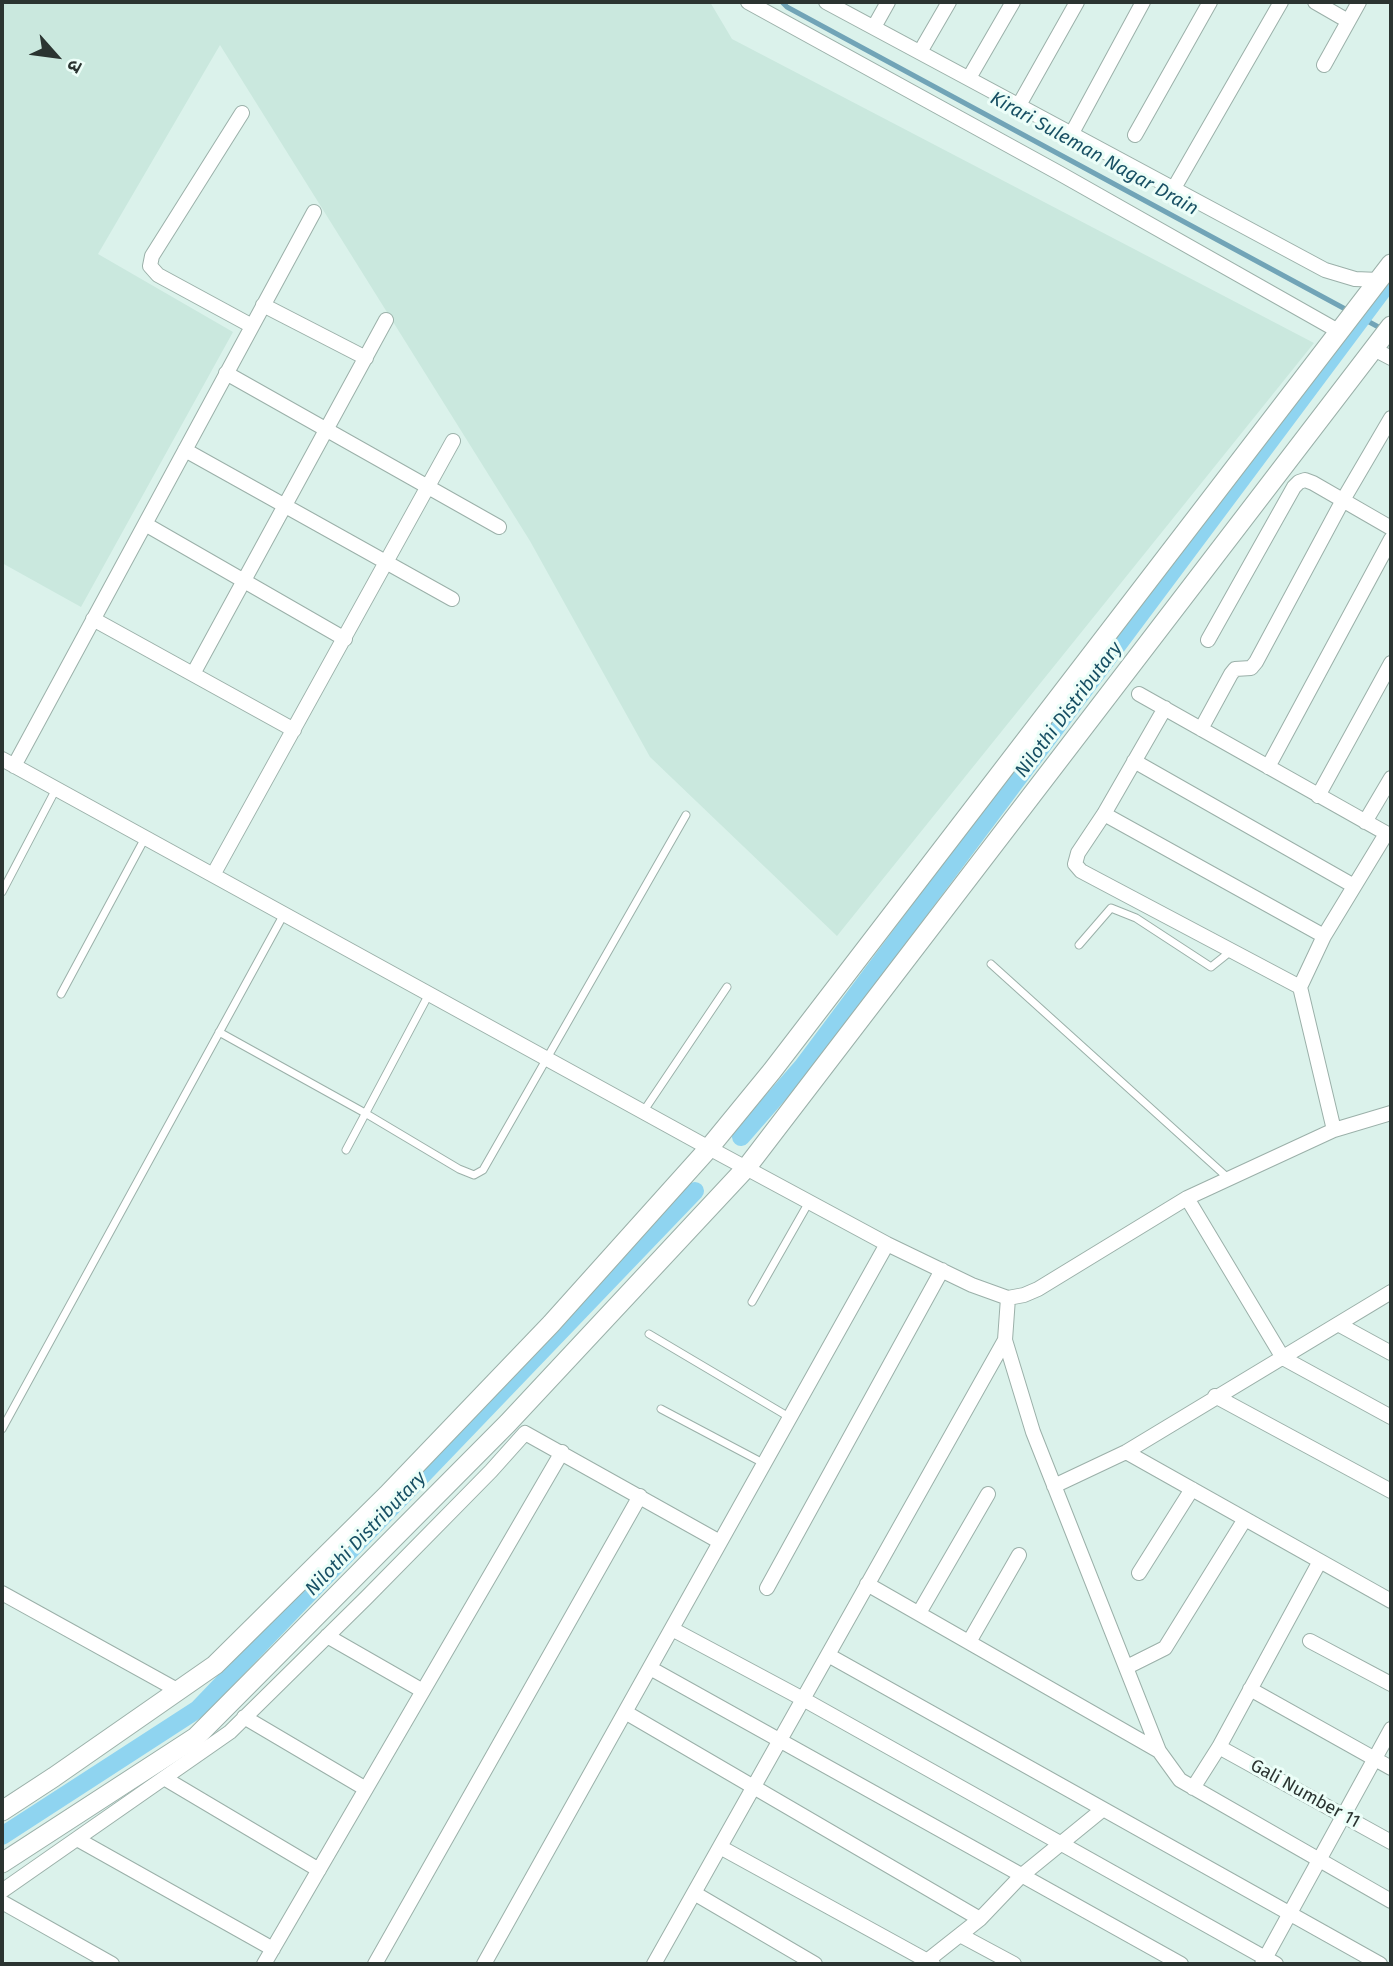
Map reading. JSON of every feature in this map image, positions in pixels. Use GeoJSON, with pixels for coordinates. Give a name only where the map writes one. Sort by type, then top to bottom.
{"type":"FeatureCollection","features":[{"type":"Feature","properties":{"kind":"street"},"geometry":{"type":"LineString","coordinates":[[748,2],[1344,327]]}},
{"type":"Feature","properties":{"kind":"street"},"geometry":{"type":"LineString","coordinates":[[826,2],[1325,270],[1355,279],[1385,272]]}},
{"type":"Feature","properties":{"kind":"street"},"geometry":{"type":"LineString","coordinates":[[874,27],[888,2]]}},
{"type":"Feature","properties":{"kind":"street"},"geometry":{"type":"LineString","coordinates":[[920,52],[949,2]]}},
{"type":"Feature","properties":{"kind":"street"},"geometry":{"type":"LineString","coordinates":[[970,78],[1013,2]]}},
{"type":"Feature","properties":{"kind":"street"},"geometry":{"type":"LineString","coordinates":[[1019,105],[1077,2]]}},
{"type":"Feature","properties":{"kind":"street"},"geometry":{"type":"LineString","coordinates":[[1072,133],[1143,2]]}},
{"type":"Feature","properties":{"kind":"street"},"geometry":{"type":"LineString","coordinates":[[1135,135],[1210,2]]}},
{"type":"Feature","properties":{"kind":"street"},"geometry":{"type":"LineString","coordinates":[[1174,188],[1281,2]]}},
{"type":"Feature","properties":{"kind":"street"},"geometry":{"type":"LineString","coordinates":[[1315,2],[1348,21]]}},
{"type":"Feature","properties":{"kind":"street"},"geometry":{"type":"LineString","coordinates":[[1324,65],[1359,2]]}},
{"type":"Feature","properties":{"kind":"street"},"geometry":{"type":"LineString","coordinates":[[242,113],[152,256],[150,266],[158,275],[252,326]]}},
{"type":"Feature","properties":{"kind":"street"},"geometry":{"type":"LineString","coordinates":[[314,212],[93,619],[8,762],[887,1244],[972,1285],[1008,1298],[1038,1289],[1187,1198],[1334,1130],[1391,1113]]}},
{"type":"Feature","properties":{"kind":"street"},"geometry":{"type":"LineString","coordinates":[[2,1811],[215,1665],[387,1495],[551,1324],[709,1148],[772,1071],[1385,272]]}},
{"type":"Feature","properties":{"kind":"street"},"geometry":{"type":"LineString","coordinates":[[263,305],[366,358]]}},
{"type":"Feature","properties":{"kind":"street"},"geometry":{"type":"LineString","coordinates":[[193,674],[386,320]]}},
{"type":"Feature","properties":{"kind":"street"},"geometry":{"type":"LineString","coordinates":[[2,1863],[196,1737],[516,1428],[747,1167],[1381,350],[1391,326]]}},
{"type":"Feature","properties":{"kind":"street"},"geometry":{"type":"LineString","coordinates":[[226,373],[499,527]]}},
{"type":"Feature","properties":{"kind":"street"},"geometry":{"type":"LineString","coordinates":[[1201,729],[1235,669],[1251,668],[1256,662],[1343,500],[1391,418]]}},
{"type":"Feature","properties":{"kind":"street"},"geometry":{"type":"LineString","coordinates":[[213,875],[453,441]]}},
{"type":"Feature","properties":{"kind":"street"},"geometry":{"type":"LineString","coordinates":[[185,450],[452,598]]}},
{"type":"Feature","properties":{"kind":"street"},"geometry":{"type":"LineString","coordinates":[[1208,640],[1294,488],[1305,480],[1391,528]]}},
{"type":"Feature","properties":{"kind":"street"},"geometry":{"type":"LineString","coordinates":[[145,524],[345,639]]}},
{"type":"Feature","properties":{"kind":"street"},"geometry":{"type":"LineString","coordinates":[[1268,767],[1391,539]]}},
{"type":"Feature","properties":{"kind":"street"},"geometry":{"type":"LineString","coordinates":[[93,619],[294,730]]}},
{"type":"Feature","properties":{"kind":"street"},"geometry":{"type":"LineString","coordinates":[[1318,796],[1391,663]]}},
{"type":"Feature","properties":{"kind":"street"},"geometry":{"type":"LineString","coordinates":[[1139,694],[1389,835],[1324,936],[1300,987],[1334,1130]]}},
{"type":"Feature","properties":{"kind":"street"},"geometry":{"type":"LineString","coordinates":[[1165,708],[1104,814],[1078,853],[1075,864],[1081,871],[1300,987]]}},
{"type":"Feature","properties":{"kind":"street"},"geometry":{"type":"LineString","coordinates":[[1134,761],[1354,886]]}},
{"type":"Feature","properties":{"kind":"street"},"geometry":{"type":"LineString","coordinates":[[1365,822],[1391,778]]}},
{"type":"Feature","properties":{"kind":"street"},"geometry":{"type":"LineString","coordinates":[[1104,814],[1324,936]]}},
{"type":"Feature","properties":{"kind":"street"},"geometry":{"type":"LineString","coordinates":[[1187,1198],[1283,1358],[1391,1417]]}},
{"type":"Feature","properties":{"kind":"street"},"geometry":{"type":"LineString","coordinates":[[484,1964],[887,1244]]}},
{"type":"Feature","properties":{"kind":"street"},"geometry":{"type":"LineString","coordinates":[[767,1588],[942,1270]]}},
{"type":"Feature","properties":{"kind":"street"},"geometry":{"type":"LineString","coordinates":[[1054,1486],[1126,1452],[1215,1396],[1391,1293]]}},
{"type":"Feature","properties":{"kind":"street"},"geometry":{"type":"LineString","coordinates":[[1008,1298],[1005,1340],[1033,1432],[1159,1751],[1180,1780],[1391,1901]]}},
{"type":"Feature","properties":{"kind":"street"},"geometry":{"type":"LineString","coordinates":[[1338,1324],[1391,1353]]}},
{"type":"Feature","properties":{"kind":"street"},"geometry":{"type":"LineString","coordinates":[[657,1963],[1005,1340]]}},
{"type":"Feature","properties":{"kind":"street"},"geometry":{"type":"LineString","coordinates":[[1215,1396],[1391,1491]]}},
{"type":"Feature","properties":{"kind":"street"},"geometry":{"type":"LineString","coordinates":[[516,1428],[720,1542]]}},
{"type":"Feature","properties":{"kind":"street"},"geometry":{"type":"LineString","coordinates":[[2,1892],[230,1732],[491,1471],[516,1428]]}},
{"type":"Feature","properties":{"kind":"street"},"geometry":{"type":"LineString","coordinates":[[264,1964],[562,1452]]}},
{"type":"Feature","properties":{"kind":"street"},"geometry":{"type":"LineString","coordinates":[[1126,1452],[1391,1601]]}},
{"type":"Feature","properties":{"kind":"street"},"geometry":{"type":"LineString","coordinates":[[1139,1573],[1192,1489]]}},
{"type":"Feature","properties":{"kind":"street"},"geometry":{"type":"LineString","coordinates":[[919,1613],[988,1494]]}},
{"type":"Feature","properties":{"kind":"street"},"geometry":{"type":"LineString","coordinates":[[375,1964],[640,1496]]}},
{"type":"Feature","properties":{"kind":"street"},"geometry":{"type":"LineString","coordinates":[[1128,1667],[1165,1648],[1245,1519]]}},
{"type":"Feature","properties":{"kind":"street"},"geometry":{"type":"LineString","coordinates":[[969,1642],[1019,1555]]}},
{"type":"Feature","properties":{"kind":"street"},"geometry":{"type":"LineString","coordinates":[[1193,1788],[1219,1747],[1320,1561]]}},
{"type":"Feature","properties":{"kind":"street"},"geometry":{"type":"LineString","coordinates":[[867,1584],[1159,1751]]}},
{"type":"Feature","properties":{"kind":"street"},"geometry":{"type":"LineString","coordinates":[[2,1593],[178,1691]]}},
{"type":"Feature","properties":{"kind":"street"},"geometry":{"type":"LineString","coordinates":[[672,1629],[803,1699],[1267,1962],[1289,1914],[1391,1728]]}},
{"type":"Feature","properties":{"kind":"street"},"geometry":{"type":"LineString","coordinates":[[327,1636],[423,1691]]}},
{"type":"Feature","properties":{"kind":"street"},"geometry":{"type":"LineString","coordinates":[[1310,1641],[1391,1684]]}},
{"type":"Feature","properties":{"kind":"street"},"geometry":{"type":"LineString","coordinates":[[828,1655],[1380,1964]]}},
{"type":"Feature","properties":{"kind":"street"},"geometry":{"type":"LineString","coordinates":[[649,1668],[1181,1964]]}},
{"type":"Feature","properties":{"kind":"street"},"geometry":{"type":"LineString","coordinates":[[1250,1689],[1391,1768]]}},
{"type":"Feature","properties":{"kind":"street"},"geometry":{"type":"LineString","coordinates":[[625,1712],[980,1919]]}},
{"type":"Feature","properties":{"kind":"street"},"geometry":{"type":"LineString","coordinates":[[244,1717],[366,1789]]}},
{"type":"Feature","properties":{"kind":"street","name":"Gali Number 11"},"geometry":{"type":"LineString","coordinates":[[1219,1747],[1391,1842]]}},
{"type":"Feature","properties":{"kind":"street"},"geometry":{"type":"LineString","coordinates":[[164,1777],[319,1870]]}},
{"type":"Feature","properties":{"kind":"street"},"geometry":{"type":"LineString","coordinates":[[720,1847],[927,1963],[980,1919],[1021,1875],[1102,1810]]}},
{"type":"Feature","properties":{"kind":"street"},"geometry":{"type":"LineString","coordinates":[[77,1839],[273,1949]]}},
{"type":"Feature","properties":{"kind":"street"},"geometry":{"type":"LineString","coordinates":[[694,1893],[815,1964]]}},
{"type":"Feature","properties":{"kind":"street"},"geometry":{"type":"LineString","coordinates":[[2,1902],[112,1964]]}},
{"type":"Feature","properties":{"kind":"street"},"geometry":{"type":"LineString","coordinates":[[960,1935],[1014,1964]]}},
{"type":"Feature","properties":{"kind":"lane"},"geometry":{"type":"LineString","coordinates":[[2,892],[56,789]]}},
{"type":"Feature","properties":{"kind":"lane"},"geometry":{"type":"LineString","coordinates":[[219,1032],[459,1169],[474,1175],[483,1170],[687,816]]}},
{"type":"Feature","properties":{"kind":"lane"},"geometry":{"type":"LineString","coordinates":[[61,994],[145,837]]}},
{"type":"Feature","properties":{"kind":"lane"},"geometry":{"type":"LineString","coordinates":[[1079,945],[1111,908],[1136,918],[1211,967],[1232,951]]}},
{"type":"Feature","properties":{"kind":"lane"},"geometry":{"type":"LineString","coordinates":[[2,1429],[284,914]]}},
{"type":"Feature","properties":{"kind":"lane"},"geometry":{"type":"LineString","coordinates":[[991,964],[1228,1179]]}},
{"type":"Feature","properties":{"kind":"lane"},"geometry":{"type":"LineString","coordinates":[[643,1112],[727,987]]}},
{"type":"Feature","properties":{"kind":"lane"},"geometry":{"type":"LineString","coordinates":[[346,1150],[429,994]]}},
{"type":"Feature","properties":{"kind":"lane"},"geometry":{"type":"LineString","coordinates":[[752,1302],[809,1201]]}},
{"type":"Feature","properties":{"kind":"lane"},"geometry":{"type":"LineString","coordinates":[[649,1334],[790,1418]]}},
{"type":"Feature","properties":{"kind":"lane"},"geometry":{"type":"LineString","coordinates":[[661,1409],[764,1464]]}},
{"type":"Feature","properties":{"kind":"shaded area"},"geometry":{"type":"Polygon","coordinates":[[[2,2],[710,2],[732,39],[1314,343],[837,936],[650,757],[530,541],[220,45],[98,254],[233,332],[81,607],[2,563],[2,2]]]}},
{"type":"Feature","properties":{"kind":"waterway","name":"Kirari Suleman Nagar Drain"},"geometry":{"type":"LineString","coordinates":[[782,2],[1384,330]]}},
{"type":"Feature","properties":{"kind":"waterway","name":"Nilothi Distributary"},"geometry":{"type":"LineString","coordinates":[[741,1137],[803,1066],[1391,279]]}},
{"type":"Feature","properties":{"kind":"waterway","name":"Nilothi Distributary"},"geometry":{"type":"LineString","coordinates":[[2,1836],[198,1709],[695,1191]]}}]}
